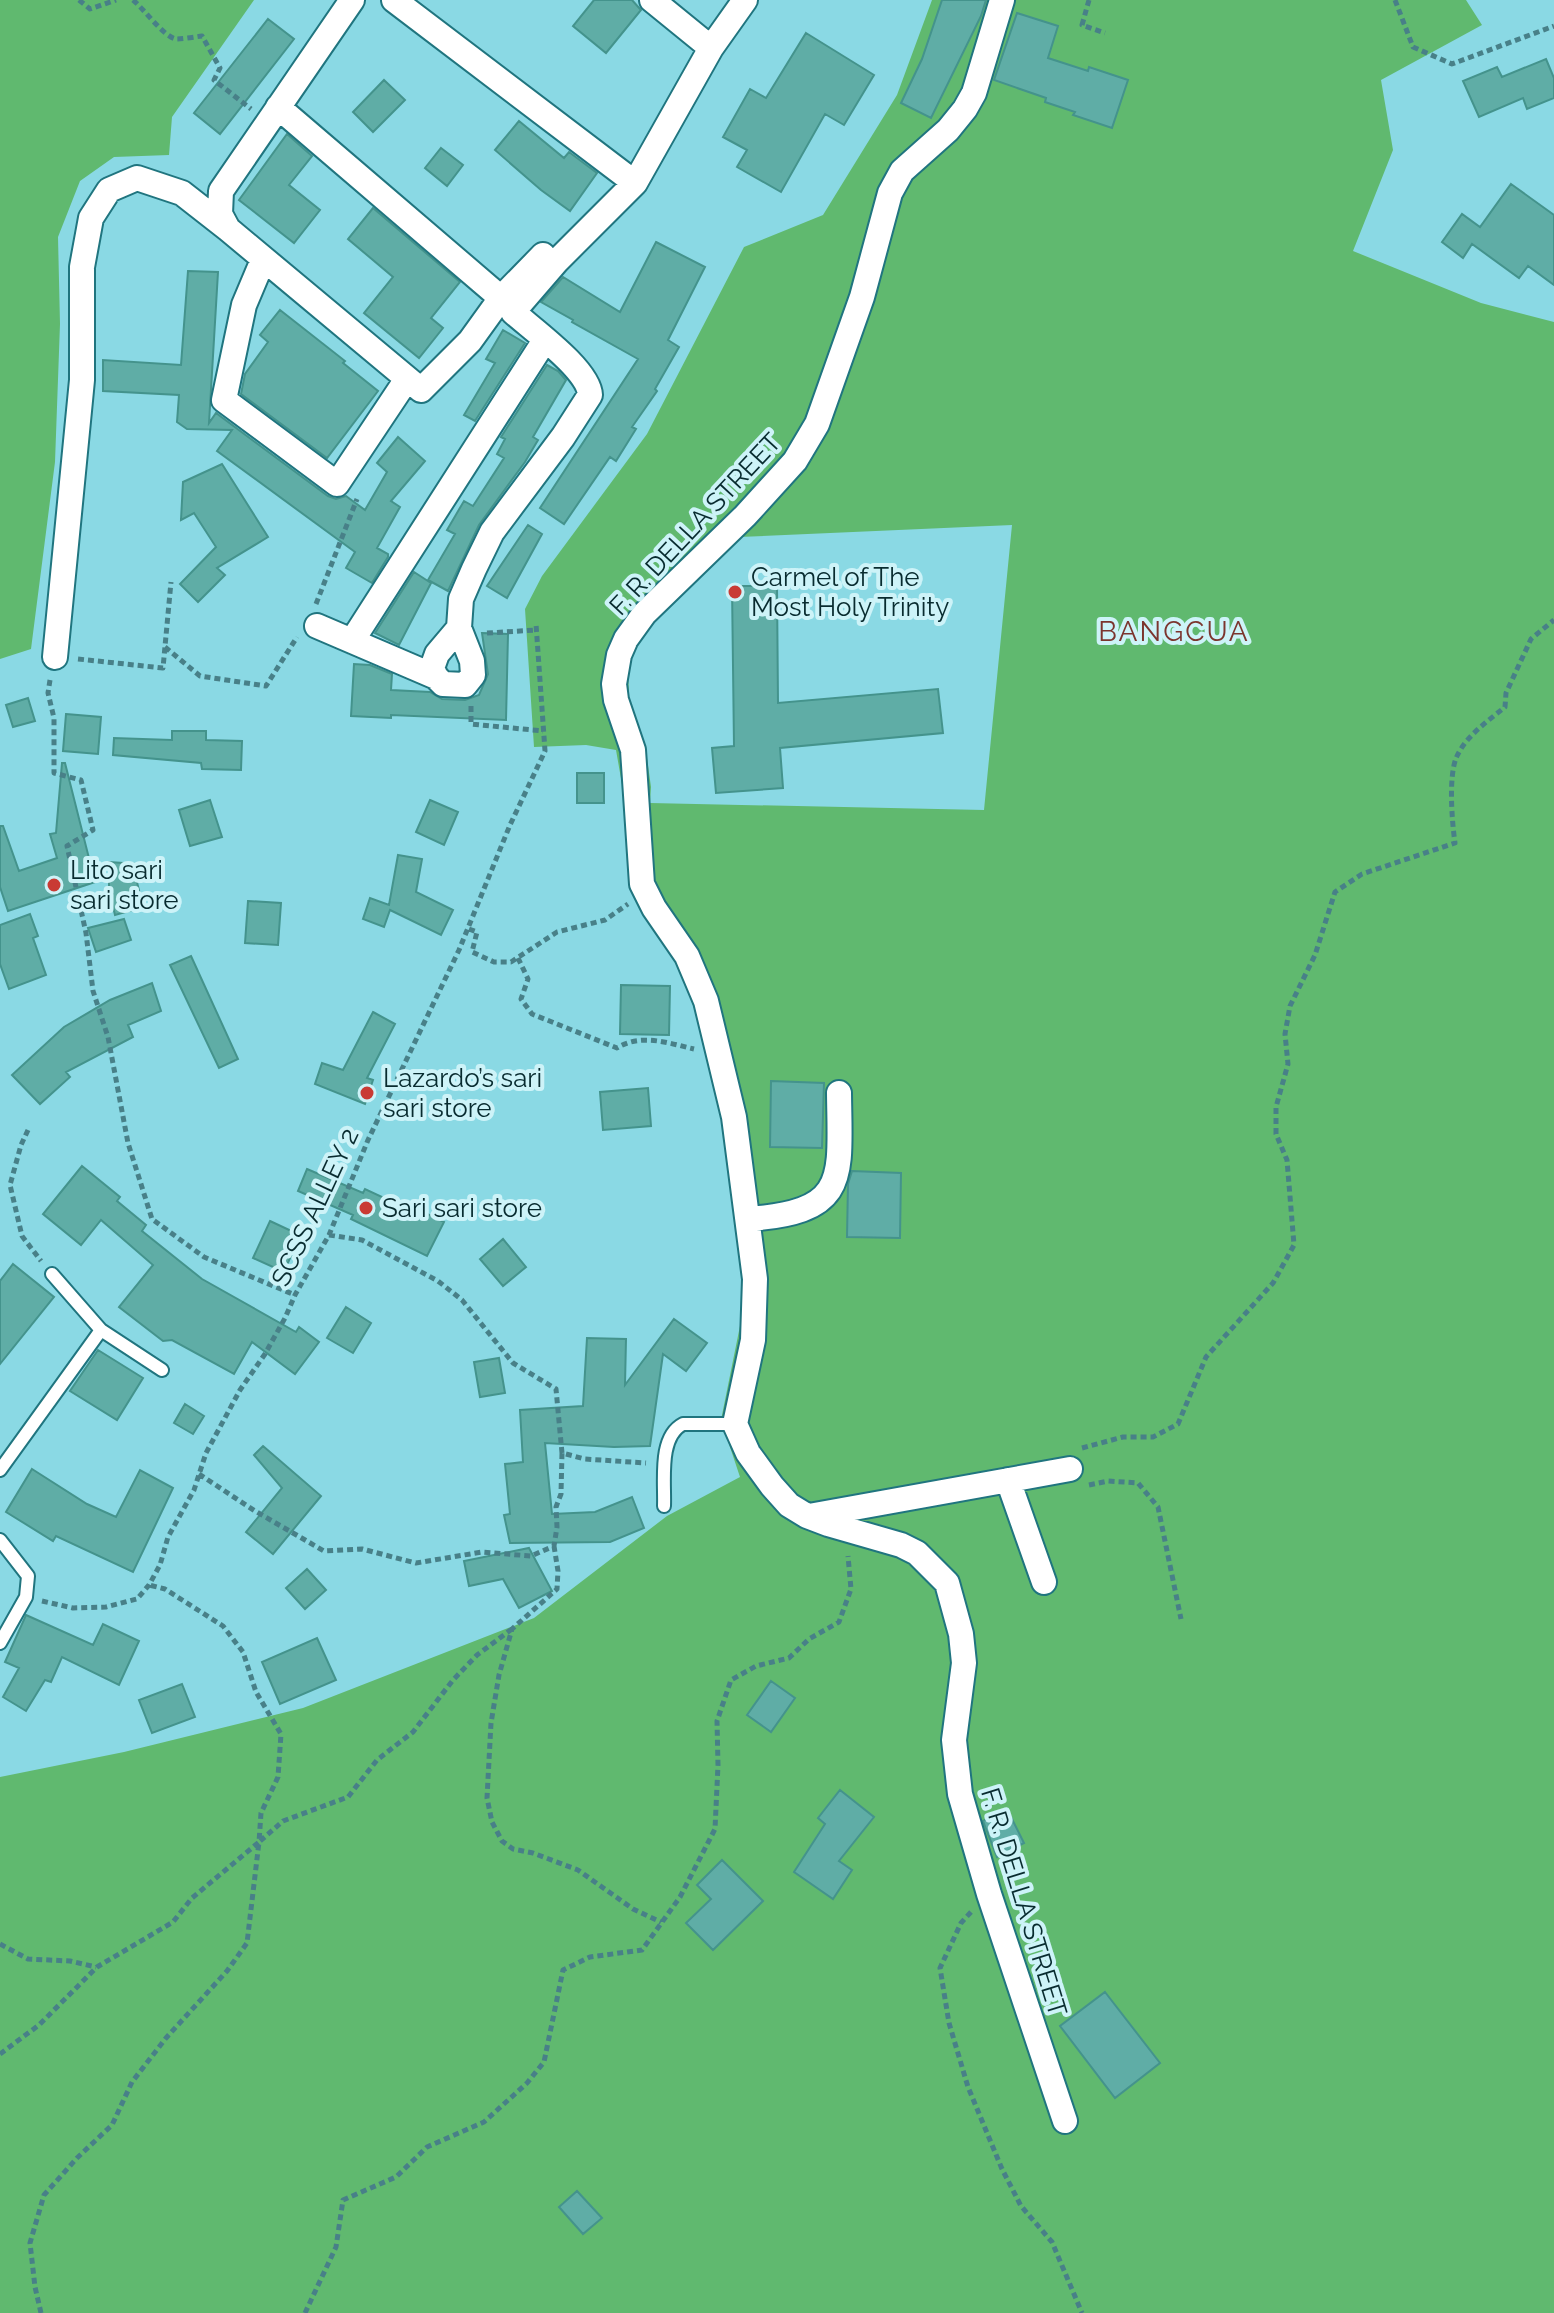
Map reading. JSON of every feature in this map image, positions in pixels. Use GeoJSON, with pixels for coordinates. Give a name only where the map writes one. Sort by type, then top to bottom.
{"type":"FeatureCollection","features":[{"type":"Feature","properties":{"kind":"street"},"geometry":{"type":"LineString","coordinates":[[228,229],[220,214],[221,191],[352,0]]}},
{"type":"Feature","properties":{"kind":"street"},"geometry":{"type":"LineString","coordinates":[[394,0],[630,180]]}},
{"type":"Feature","properties":{"kind":"street"},"geometry":{"type":"LineString","coordinates":[[652,0],[711,48]]}},
{"type":"Feature","properties":{"kind":"street"},"geometry":{"type":"LineString","coordinates":[[461,631],[437,654],[432,668],[443,684],[465,685],[471,680],[472,661],[461,631],[461,599],[492,532],[563,437],[590,395],[590,387],[581,373],[513,312],[630,180],[711,48],[745,0]]}},
{"type":"Feature","properties":{"kind":"street","name":"F. R. DELLA STREET"},"geometry":{"type":"LineString","coordinates":[[1002,0],[974,93],[965,109],[948,130],[902,171],[890,193],[862,297],[817,424],[807,442],[775,485],[644,614],[619,655],[614,684],[616,700],[633,750],[642,884],[646,895],[687,956],[706,1001],[734,1117],[755,1279],[753,1340],[735,1424],[748,1453],[789,1505],[807,1516],[901,1545],[917,1553],[947,1583],[955,1606],[964,1663],[954,1740],[960,1794],[989,1894],[1065,2121]]}},
{"type":"Feature","properties":{"kind":"street"},"geometry":{"type":"LineString","coordinates":[[273,114],[501,298]]}},
{"type":"Feature","properties":{"kind":"street"},"geometry":{"type":"LineString","coordinates":[[55,657],[82,380],[82,267],[91,218],[109,190],[137,178],[182,193],[421,390],[470,341],[501,298],[570,227],[630,180]]}},
{"type":"Feature","properties":{"kind":"street"},"geometry":{"type":"LineString","coordinates":[[263,260],[244,305],[224,400],[337,484],[407,379]]}},
{"type":"Feature","properties":{"kind":"street"},"geometry":{"type":"LineString","coordinates":[[352,641],[545,340]]}},
{"type":"Feature","properties":{"kind":"street"},"geometry":{"type":"LineString","coordinates":[[310,623],[436,677]]}},
{"type":"Feature","properties":{"kind":"street"},"geometry":{"type":"LineString","coordinates":[[748,1219],[801,1212],[820,1202],[833,1186],[839,1168],[839,1093]]}},
{"type":"Feature","properties":{"kind":"street"},"geometry":{"type":"LineString","coordinates":[[807,1516],[1008,1480],[1068,1460]]}},
{"type":"Feature","properties":{"kind":"street"},"geometry":{"type":"LineString","coordinates":[[1008,1480],[1044,1582]]}},
{"type":"Feature","properties":{"kind":"lane"},"geometry":{"type":"LineString","coordinates":[[52,1274],[101,1330],[162,1370]]}},
{"type":"Feature","properties":{"kind":"lane"},"geometry":{"type":"LineString","coordinates":[[0,1470],[101,1330]]}},
{"type":"Feature","properties":{"kind":"lane"},"geometry":{"type":"LineString","coordinates":[[664,1506],[665,1465],[669,1440],[676,1427],[683,1424],[735,1424]]}},
{"type":"Feature","properties":{"kind":"lane"},"geometry":{"type":"LineString","coordinates":[[0,1540],[28,1576],[26,1597],[0,1643]]}},
{"type":"Feature","properties":{"kind":"path"},"geometry":{"type":"LineString","coordinates":[[79,0],[90,9],[116,0]]}},
{"type":"Feature","properties":{"kind":"path"},"geometry":{"type":"LineString","coordinates":[[133,0],[165,34],[175,39],[202,36],[220,68],[214,80],[273,114]]}},
{"type":"Feature","properties":{"kind":"path"},"geometry":{"type":"LineString","coordinates":[[1089,0],[1082,25],[1105,33]]}},
{"type":"Feature","properties":{"kind":"path"},"geometry":{"type":"LineString","coordinates":[[1395,0],[1413,47],[1452,64],[1554,26]]}},
{"type":"Feature","properties":{"kind":"path"},"geometry":{"type":"LineString","coordinates":[[165,647],[200,676],[266,686],[310,623],[358,499],[337,484]]}},
{"type":"Feature","properties":{"kind":"path"},"geometry":{"type":"LineString","coordinates":[[171,582],[163,668],[55,657],[48,693],[54,718],[54,773],[81,780],[93,830],[67,846],[86,933],[93,991],[108,1037],[128,1143],[152,1219],[204,1257],[295,1295]]}},
{"type":"Feature","properties":{"kind":"path"},"geometry":{"type":"LineString","coordinates":[[1181,1619],[1158,1507],[1138,1483],[1108,1481],[1076,1488],[1068,1460],[1123,1437],[1153,1437],[1178,1424],[1206,1357],[1273,1283],[1294,1245],[1287,1160],[1276,1134],[1276,1107],[1288,1064],[1285,1034],[1290,1006],[1315,955],[1335,892],[1362,874],[1455,843],[1450,815],[1456,757],[1472,734],[1505,707],[1506,693],[1531,639],[1554,620]]}},
{"type":"Feature","properties":{"kind":"path"},"geometry":{"type":"LineString","coordinates":[[461,631],[536,627],[543,731],[471,724]]}},
{"type":"Feature","properties":{"kind":"path","name":"SCSS ALLEY 2"},"geometry":{"type":"LineString","coordinates":[[149,1585],[160,1565],[168,1537],[194,1490],[206,1453],[240,1390],[265,1354],[329,1235],[368,1140],[469,929],[510,825],[545,751],[543,731]]}},
{"type":"Feature","properties":{"kind":"path"},"geometry":{"type":"LineString","coordinates":[[469,929],[477,932],[472,952],[494,962],[511,962],[557,932],[605,920],[646,895]]}},
{"type":"Feature","properties":{"kind":"path"},"geometry":{"type":"LineString","coordinates":[[518,958],[528,979],[521,999],[532,1014],[617,1048],[630,1040],[658,1040],[719,1055]]}},
{"type":"Feature","properties":{"kind":"path"},"geometry":{"type":"LineString","coordinates":[[28,1130],[10,1185],[22,1236],[52,1274]]}},
{"type":"Feature","properties":{"kind":"path"},"geometry":{"type":"LineString","coordinates":[[0,2054],[39,2025],[97,1967],[173,1922],[192,1898],[283,1821],[348,1797],[377,1760],[413,1732],[477,1655],[557,1589],[554,1546],[556,1507],[561,1494],[562,1453],[556,1389],[513,1363],[462,1300],[438,1281],[362,1240],[329,1235]]}},
{"type":"Feature","properties":{"kind":"path"},"geometry":{"type":"LineString","coordinates":[[562,1453],[585,1459],[665,1465]]}},
{"type":"Feature","properties":{"kind":"path"},"geometry":{"type":"LineString","coordinates":[[199,1474],[324,1551],[362,1549],[416,1563],[482,1552],[531,1556],[554,1546]]}},
{"type":"Feature","properties":{"kind":"path"},"geometry":{"type":"LineString","coordinates":[[305,2313],[336,2247],[343,2200],[396,2177],[427,2147],[484,2122],[527,2083],[544,2062],[563,1970],[590,1957],[642,1950],[680,1897],[715,1829],[717,1721],[731,1680],[756,1666],[789,1658],[809,1639],[839,1622],[851,1589],[848,1554],[869,1534]]}},
{"type":"Feature","properties":{"kind":"path"},"geometry":{"type":"LineString","coordinates":[[26,1597],[73,1608],[106,1607],[137,1599],[149,1585],[165,1589],[223,1626],[243,1652],[256,1692],[281,1734],[278,1777],[261,1813],[247,1943],[227,1971],[166,2038],[132,2082],[112,2125],[44,2195],[30,2243],[41,2313]]}},
{"type":"Feature","properties":{"kind":"path"},"geometry":{"type":"LineString","coordinates":[[512,1629],[499,1675],[491,1723],[487,1798],[497,1832],[502,1841],[513,1849],[578,1870],[633,1909],[661,1922]]}},
{"type":"Feature","properties":{"kind":"path"},"geometry":{"type":"LineString","coordinates":[[989,1894],[961,1923],[940,1968],[949,2023],[968,2087],[1002,2169],[1021,2206],[1052,2242],[1082,2313]]}},
{"type":"Feature","properties":{"kind":"path"},"geometry":{"type":"LineString","coordinates":[[0,1944],[28,1959],[70,1961],[97,1967]]}},
{"type":"Feature","properties":{"kind":"green space"},"geometry":{"type":"Polygon","coordinates":[[[0,0],[254,0],[172,117],[169,155],[114,157],[80,181],[58,237],[60,324],[55,462],[31,649],[0,659],[0,0]]]}},
{"type":"Feature","properties":{"kind":"green space"},"geometry":{"type":"Polygon","coordinates":[[[932,0],[1466,0],[1482,25],[1381,80],[1393,150],[1353,251],[1481,303],[1554,322],[1554,2313],[0,2313],[0,1777],[124,1752],[303,1708],[534,1618],[667,1516],[740,1477],[721,1420],[742,1316],[747,1273],[723,1119],[705,1040],[682,974],[656,925],[633,847],[616,750],[586,745],[534,747],[525,609],[542,576],[647,434],[744,247],[823,215],[897,95],[932,0]],[[1012,525],[739,537],[638,637],[628,661],[629,700],[645,744],[650,803],[984,810],[1012,525]]]}},
{"type":"Feature","properties":{"kind":"building"},"geometry":{"type":"Polygon","coordinates":[[[594,0],[632,0],[641,10],[606,53],[573,26],[594,0]]]}},
{"type":"Feature","properties":{"kind":"building"},"geometry":{"type":"Polygon","coordinates":[[[942,0],[986,0],[931,118],[901,103],[922,59],[942,0]]]}},
{"type":"Feature","properties":{"kind":"building"},"geometry":{"type":"Polygon","coordinates":[[[1017,13],[1058,26],[1048,58],[1128,80],[1112,128],[1073,115],[1075,112],[1045,102],[1046,98],[994,80],[1017,13]]]}},
{"type":"Feature","properties":{"kind":"building"},"geometry":{"type":"Polygon","coordinates":[[[268,19],[294,39],[220,134],[194,113],[268,19]]]}},
{"type":"Feature","properties":{"kind":"building"},"geometry":{"type":"Polygon","coordinates":[[[806,33],[874,75],[844,125],[825,114],[781,192],[737,167],[747,150],[723,137],[750,89],[766,98],[806,33]]]}},
{"type":"Feature","properties":{"kind":"building"},"geometry":{"type":"Polygon","coordinates":[[[1546,59],[1554,78],[1554,98],[1527,109],[1523,98],[1479,117],[1463,81],[1497,67],[1502,77],[1546,59]]]}},
{"type":"Feature","properties":{"kind":"building"},"geometry":{"type":"Polygon","coordinates":[[[384,80],[405,100],[373,132],[353,112],[384,80]]]}},
{"type":"Feature","properties":{"kind":"building"},"geometry":{"type":"Polygon","coordinates":[[[519,121],[564,158],[569,152],[597,173],[570,211],[495,150],[519,121]]]}},
{"type":"Feature","properties":{"kind":"building"},"geometry":{"type":"Polygon","coordinates":[[[287,134],[312,156],[289,185],[320,210],[294,243],[239,200],[287,134]]]}},
{"type":"Feature","properties":{"kind":"building"},"geometry":{"type":"Polygon","coordinates":[[[441,148],[463,165],[447,186],[425,168],[441,148]]]}},
{"type":"Feature","properties":{"kind":"building"},"geometry":{"type":"Polygon","coordinates":[[[1511,184],[1554,215],[1554,285],[1528,266],[1519,278],[1472,244],[1463,258],[1442,242],[1462,214],[1480,227],[1511,184]]]}},
{"type":"Feature","properties":{"kind":"building"},"geometry":{"type":"Polygon","coordinates":[[[373,208],[460,282],[431,318],[443,328],[419,358],[364,313],[393,277],[348,239],[373,208]]]}},
{"type":"Feature","properties":{"kind":"building"},"geometry":{"type":"Polygon","coordinates":[[[656,242],[705,267],[668,340],[679,347],[655,389],[657,391],[632,427],[636,429],[616,461],[610,457],[564,524],[540,508],[638,359],[541,302],[563,277],[620,312],[656,242]]]}},
{"type":"Feature","properties":{"kind":"building"},"geometry":{"type":"Polygon","coordinates":[[[188,271],[218,272],[209,423],[216,413],[328,496],[336,499],[346,496],[365,510],[387,472],[377,463],[398,437],[425,461],[391,501],[400,507],[377,548],[388,557],[372,583],[346,568],[355,552],[217,451],[232,430],[187,429],[177,422],[179,395],[103,391],[103,360],[181,365],[188,271]]]}},
{"type":"Feature","properties":{"kind":"building"},"geometry":{"type":"Polygon","coordinates":[[[280,310],[378,391],[327,458],[241,394],[245,374],[268,342],[260,335],[280,310]]]}},
{"type":"Feature","properties":{"kind":"building"},"geometry":{"type":"Polygon","coordinates":[[[503,330],[525,343],[475,421],[464,415],[495,363],[486,359],[503,330]]]}},
{"type":"Feature","properties":{"kind":"building"},"geometry":{"type":"Polygon","coordinates":[[[547,365],[566,380],[533,437],[538,440],[525,462],[479,525],[448,591],[428,580],[455,534],[447,530],[464,501],[473,506],[504,458],[497,454],[505,439],[501,437],[547,365]]]}},
{"type":"Feature","properties":{"kind":"building"},"geometry":{"type":"Polygon","coordinates":[[[222,464],[268,537],[217,568],[225,575],[198,602],[180,584],[216,547],[194,513],[181,520],[183,482],[222,464]]]}},
{"type":"Feature","properties":{"kind":"building"},"geometry":{"type":"Polygon","coordinates":[[[528,525],[542,534],[507,598],[487,586],[528,525]]]}},
{"type":"Feature","properties":{"kind":"building"},"geometry":{"type":"Polygon","coordinates":[[[414,572],[431,583],[399,645],[375,633],[414,572]]]}},
{"type":"Feature","properties":{"kind":"building"},"geometry":{"type":"Polygon","coordinates":[[[732,586],[777,586],[778,703],[938,689],[943,733],[780,748],[783,788],[716,793],[712,748],[734,746],[732,586]]]}},
{"type":"Feature","properties":{"kind":"building"},"geometry":{"type":"Polygon","coordinates":[[[482,633],[508,634],[506,720],[351,716],[354,664],[370,665],[392,674],[391,690],[430,692],[442,699],[465,700],[479,695],[488,674],[482,633]]]}},
{"type":"Feature","properties":{"kind":"building"},"geometry":{"type":"Polygon","coordinates":[[[28,698],[35,721],[13,727],[6,705],[28,698]]]}},
{"type":"Feature","properties":{"kind":"building"},"geometry":{"type":"Polygon","coordinates":[[[66,714],[101,717],[98,754],[63,751],[66,714]]]}},
{"type":"Feature","properties":{"kind":"building"},"geometry":{"type":"Polygon","coordinates":[[[172,731],[206,731],[206,740],[242,741],[241,770],[202,769],[201,763],[113,755],[114,738],[172,740],[172,731]]]}},
{"type":"Feature","properties":{"kind":"building"},"geometry":{"type":"Polygon","coordinates":[[[62,763],[65,763],[95,882],[8,911],[0,887],[0,826],[3,826],[19,871],[57,858],[50,834],[56,833],[62,763]]]}},
{"type":"Feature","properties":{"kind":"building"},"geometry":{"type":"Polygon","coordinates":[[[577,773],[604,773],[604,803],[577,803],[577,773]]]}},
{"type":"Feature","properties":{"kind":"building"},"geometry":{"type":"Polygon","coordinates":[[[210,800],[222,837],[190,846],[179,810],[210,800]]]}},
{"type":"Feature","properties":{"kind":"building"},"geometry":{"type":"Polygon","coordinates":[[[430,800],[458,812],[444,845],[416,832],[430,800]]]}},
{"type":"Feature","properties":{"kind":"building"},"geometry":{"type":"Polygon","coordinates":[[[398,855],[422,859],[416,892],[453,910],[441,935],[390,910],[384,927],[363,919],[370,898],[389,905],[398,855]]]}},
{"type":"Feature","properties":{"kind":"building"},"geometry":{"type":"Polygon","coordinates":[[[109,862],[137,864],[136,878],[143,907],[115,915],[109,890],[109,862]]]}},
{"type":"Feature","properties":{"kind":"building"},"geometry":{"type":"Polygon","coordinates":[[[248,901],[281,903],[278,945],[245,943],[248,901]]]}},
{"type":"Feature","properties":{"kind":"building"},"geometry":{"type":"Polygon","coordinates":[[[30,914],[38,936],[33,938],[46,975],[9,989],[0,964],[0,925],[30,914]]]}},
{"type":"Feature","properties":{"kind":"building"},"geometry":{"type":"Polygon","coordinates":[[[124,919],[131,940],[96,952],[88,928],[124,919]]]}},
{"type":"Feature","properties":{"kind":"building"},"geometry":{"type":"Polygon","coordinates":[[[191,956],[238,1059],[219,1068],[170,965],[191,956]]]}},
{"type":"Feature","properties":{"kind":"building"},"geometry":{"type":"Polygon","coordinates":[[[152,983],[161,1011],[128,1025],[133,1037],[66,1072],[70,1077],[40,1104],[12,1075],[64,1027],[110,1000],[152,983]]]}},
{"type":"Feature","properties":{"kind":"building"},"geometry":{"type":"Polygon","coordinates":[[[621,985],[670,986],[669,1035],[620,1034],[621,985]]]}},
{"type":"Feature","properties":{"kind":"building"},"geometry":{"type":"Polygon","coordinates":[[[373,1012],[395,1024],[367,1078],[373,1080],[365,1104],[315,1084],[322,1063],[343,1070],[373,1012]]]}},
{"type":"Feature","properties":{"kind":"building"},"geometry":{"type":"Polygon","coordinates":[[[771,1081],[824,1083],[822,1148],[770,1147],[771,1081]]]}},
{"type":"Feature","properties":{"kind":"building"},"geometry":{"type":"Polygon","coordinates":[[[648,1088],[651,1126],[603,1130],[600,1092],[648,1088]]]}},
{"type":"Feature","properties":{"kind":"building"},"geometry":{"type":"Polygon","coordinates":[[[82,1166],[120,1197],[117,1201],[146,1225],[142,1231],[202,1279],[296,1332],[299,1327],[319,1342],[295,1374],[252,1342],[234,1374],[172,1340],[163,1341],[119,1307],[153,1265],[101,1220],[81,1245],[43,1214],[82,1166]]]}},
{"type":"Feature","properties":{"kind":"building"},"geometry":{"type":"Polygon","coordinates":[[[307,1169],[363,1193],[365,1189],[414,1212],[415,1208],[444,1222],[427,1256],[351,1219],[353,1215],[298,1191],[307,1169]]]}},
{"type":"Feature","properties":{"kind":"building"},"geometry":{"type":"Polygon","coordinates":[[[852,1171],[901,1173],[900,1238],[847,1237],[848,1184],[852,1171]]]}},
{"type":"Feature","properties":{"kind":"building"},"geometry":{"type":"Polygon","coordinates":[[[270,1221],[300,1235],[284,1272],[253,1258],[270,1221]]]}},
{"type":"Feature","properties":{"kind":"building"},"geometry":{"type":"Polygon","coordinates":[[[503,1239],[526,1267],[503,1286],[480,1259],[503,1239]]]}},
{"type":"Feature","properties":{"kind":"building"},"geometry":{"type":"Polygon","coordinates":[[[13,1264],[54,1297],[0,1364],[0,1281],[13,1264]]]}},
{"type":"Feature","properties":{"kind":"building"},"geometry":{"type":"Polygon","coordinates":[[[346,1307],[371,1323],[353,1353],[327,1338],[346,1307]]]}},
{"type":"Feature","properties":{"kind":"building"},"geometry":{"type":"Polygon","coordinates":[[[674,1319],[707,1343],[686,1371],[663,1354],[650,1446],[545,1443],[552,1514],[595,1512],[632,1497],[644,1528],[610,1542],[510,1543],[504,1515],[510,1514],[505,1464],[523,1462],[520,1410],[583,1406],[587,1338],[626,1339],[625,1385],[674,1319]]]}},
{"type":"Feature","properties":{"kind":"building"},"geometry":{"type":"Polygon","coordinates":[[[98,1350],[143,1378],[117,1420],[70,1391],[98,1350]]]}},
{"type":"Feature","properties":{"kind":"building"},"geometry":{"type":"Polygon","coordinates":[[[499,1358],[505,1393],[480,1397],[474,1362],[499,1358]]]}},
{"type":"Feature","properties":{"kind":"building"},"geometry":{"type":"Polygon","coordinates":[[[185,1404],[204,1416],[193,1434],[174,1423],[185,1404]]]}},
{"type":"Feature","properties":{"kind":"building"},"geometry":{"type":"Polygon","coordinates":[[[263,1446],[321,1496],[273,1554],[246,1532],[282,1488],[254,1455],[263,1446]]]}},
{"type":"Feature","properties":{"kind":"building"},"geometry":{"type":"Polygon","coordinates":[[[32,1469],[87,1504],[116,1517],[140,1470],[173,1488],[133,1572],[56,1536],[53,1541],[6,1512],[32,1469]]]}},
{"type":"Feature","properties":{"kind":"building"},"geometry":{"type":"Polygon","coordinates":[[[529,1548],[552,1591],[519,1608],[503,1579],[469,1586],[464,1561],[529,1548]]]}},
{"type":"Feature","properties":{"kind":"building"},"geometry":{"type":"Polygon","coordinates":[[[307,1569],[326,1590],[305,1609],[286,1588],[307,1569]]]}},
{"type":"Feature","properties":{"kind":"building"},"geometry":{"type":"Polygon","coordinates":[[[26,1615],[93,1645],[103,1624],[139,1641],[119,1685],[62,1657],[51,1682],[45,1680],[26,1711],[3,1697],[19,1668],[5,1662],[26,1615]]]}},
{"type":"Feature","properties":{"kind":"building"},"geometry":{"type":"Polygon","coordinates":[[[317,1638],[336,1680],[280,1704],[262,1662],[317,1638]]]}},
{"type":"Feature","properties":{"kind":"building"},"geometry":{"type":"Polygon","coordinates":[[[771,1681],[795,1698],[771,1732],[747,1715],[771,1681]]]}},
{"type":"Feature","properties":{"kind":"building"},"geometry":{"type":"Polygon","coordinates":[[[182,1684],[195,1717],[152,1733],[139,1700],[182,1684]]]}},
{"type":"Feature","properties":{"kind":"building"},"geometry":{"type":"Polygon","coordinates":[[[840,1790],[874,1817],[839,1861],[852,1870],[833,1899],[794,1872],[825,1824],[818,1818],[840,1790]]]}},
{"type":"Feature","properties":{"kind":"building"},"geometry":{"type":"Polygon","coordinates":[[[1007,1809],[1024,1843],[997,1857],[983,1821],[1007,1809]]]}},
{"type":"Feature","properties":{"kind":"building"},"geometry":{"type":"Polygon","coordinates":[[[722,1860],[763,1901],[713,1950],[686,1923],[711,1899],[697,1885],[722,1860]]]}},
{"type":"Feature","properties":{"kind":"building"},"geometry":{"type":"Polygon","coordinates":[[[1105,1992],[1160,2063],[1115,2098],[1060,2026],[1105,1992]]]}},
{"type":"Feature","properties":{"kind":"building"},"geometry":{"type":"Polygon","coordinates":[[[577,2191],[602,2218],[583,2234],[559,2207],[577,2191]]]}},
{"type":"Feature","properties":{"kind":"place","name":"Carmel of The Most Holy Trinity"},"geometry":{"type":"Point","coordinates":[735,592]}},
{"type":"Feature","properties":{"kind":"place","name":"Lito sari sari store"},"geometry":{"type":"Point","coordinates":[54,885]}},
{"type":"Feature","properties":{"kind":"place","name":"Lazardo’s sari sari store"},"geometry":{"type":"Point","coordinates":[367,1093]}},
{"type":"Feature","properties":{"kind":"place","name":"Sari sari store"},"geometry":{"type":"Point","coordinates":[366,1208]}},
{"type":"Feature","properties":{"kind":"district","name":"BANGCUA"},"geometry":{"type":"Point","coordinates":[1174,631]}}]}
